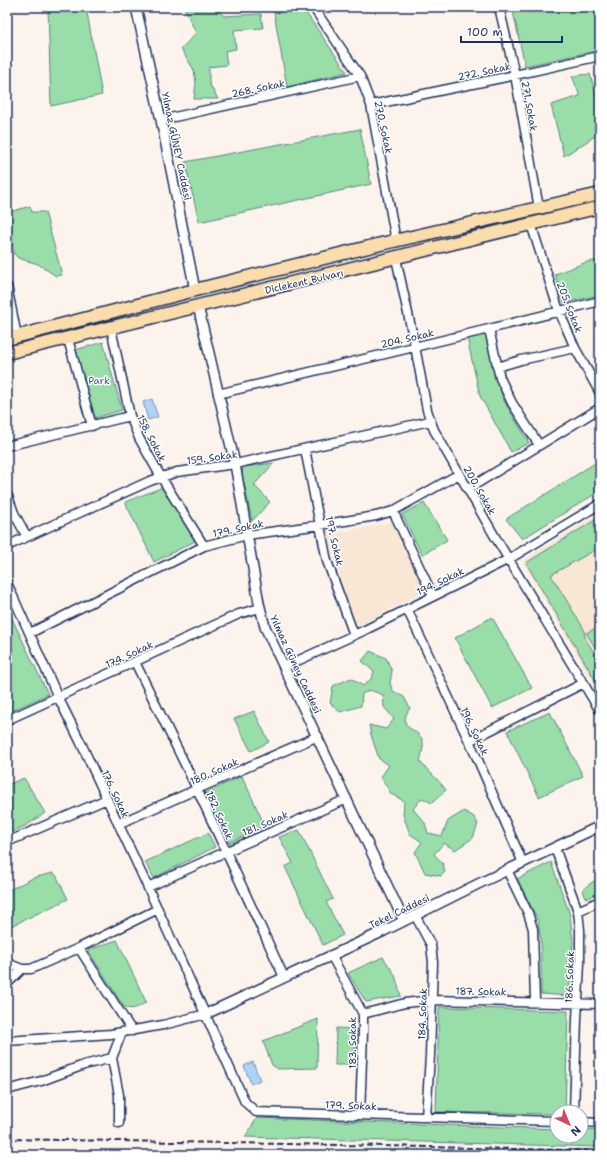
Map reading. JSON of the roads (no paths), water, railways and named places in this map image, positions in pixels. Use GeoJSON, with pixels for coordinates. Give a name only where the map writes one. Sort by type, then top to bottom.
{"type":"FeatureCollection","features":[{"type":"Feature","properties":{"kind":"main road","name":"Diclekent Bulvarı"},"geometry":{"type":"LineString","coordinates":[[12,337],[396,240],[600,194]]}},
{"type":"Feature","properties":{"kind":"main road","name":"Diclekent Bulvarı"},"geometry":{"type":"LineString","coordinates":[[7,353],[600,207]]}},
{"type":"Feature","properties":{"kind":"street","name":"Yılmaz GÜNEY Caddesi"},"geometry":{"type":"LineString","coordinates":[[136,7],[161,120],[195,290]]}},
{"type":"Feature","properties":{"kind":"street","name":"270. Sokak"},"geometry":{"type":"LineString","coordinates":[[314,7],[360,76],[371,105],[396,240]]}},
{"type":"Feature","properties":{"kind":"street","name":"271. Sokak"},"geometry":{"type":"LineString","coordinates":[[499,7],[515,75],[539,208]]}},
{"type":"Feature","properties":{"kind":"street","name":"272. Sokak"},"geometry":{"type":"LineString","coordinates":[[371,105],[600,56]]}},
{"type":"Feature","properties":{"kind":"street"},"geometry":{"type":"LineString","coordinates":[[7,65],[7,92]]}},
{"type":"Feature","properties":{"kind":"street","name":"268. Sokak"},"geometry":{"type":"LineString","coordinates":[[161,120],[360,76]]}},
{"type":"Feature","properties":{"kind":"street","name":"205. Sokak"},"geometry":{"type":"LineString","coordinates":[[531,224],[559,311],[576,348],[600,393]]}},
{"type":"Feature","properties":{"kind":"street","name":"200. Sokak"},"geometry":{"type":"LineString","coordinates":[[396,258],[415,346],[423,392],[430,421],[434,430],[600,711]]}},
{"type":"Feature","properties":{"kind":"street"},"geometry":{"type":"LineString","coordinates":[[7,286],[12,337]]}},
{"type":"Feature","properties":{"kind":"street","name":"204. Sokak"},"geometry":{"type":"LineString","coordinates":[[218,394],[600,301]]}},
{"type":"Feature","properties":{"kind":"street","name":"Yılmaz Güney Caddesi"},"geometry":{"type":"LineString","coordinates":[[198,306],[235,464],[260,608],[265,627],[318,736],[404,921]]}},
{"type":"Feature","properties":{"kind":"street","name":"158. Sokak"},"geometry":{"type":"LineString","coordinates":[[111,328],[130,416],[139,438],[161,477],[204,546]]}},
{"type":"Feature","properties":{"kind":"street"},"geometry":{"type":"LineString","coordinates":[[489,329],[500,378],[512,403],[539,445]]}},
{"type":"Feature","properties":{"kind":"street"},"geometry":{"type":"LineString","coordinates":[[68,339],[92,426]]}},
{"type":"Feature","properties":{"kind":"street"},"geometry":{"type":"LineString","coordinates":[[497,368],[521,360],[576,348]]}},
{"type":"Feature","properties":{"kind":"street"},"geometry":{"type":"LineString","coordinates":[[468,489],[600,408]]}},
{"type":"Feature","properties":{"kind":"street"},"geometry":{"type":"LineString","coordinates":[[7,446],[130,416]]}},
{"type":"Feature","properties":{"kind":"street","name":"159. Sokak"},"geometry":{"type":"LineString","coordinates":[[7,546],[79,512],[161,477],[177,472],[235,464],[430,421]]}},
{"type":"Feature","properties":{"kind":"street","name":"197. Sokak"},"geometry":{"type":"LineString","coordinates":[[305,449],[327,561],[354,635]]}},
{"type":"Feature","properties":{"kind":"street","name":"179. Sokak"},"geometry":{"type":"LineString","coordinates":[[30,633],[204,546],[247,535],[320,526],[376,516],[393,511],[459,474]]}},
{"type":"Feature","properties":{"kind":"street"},"geometry":{"type":"LineString","coordinates":[[7,494],[14,513],[27,537]]}},
{"type":"Feature","properties":{"kind":"street","name":"194. Sokak"},"geometry":{"type":"LineString","coordinates":[[284,667],[354,635],[509,559],[600,504]]}},
{"type":"Feature","properties":{"kind":"street"},"geometry":{"type":"LineString","coordinates":[[393,511],[433,596]]}},
{"type":"Feature","properties":{"kind":"street","name":"176. Sokak"},"geometry":{"type":"LineString","coordinates":[[7,583],[58,697],[107,798],[206,1014]]}},
{"type":"Feature","properties":{"kind":"street","name":"174. Sokak"},"geometry":{"type":"LineString","coordinates":[[7,720],[239,614],[260,608]]}},
{"type":"Feature","properties":{"kind":"street","name":"196. Sokak"},"geometry":{"type":"LineString","coordinates":[[407,609],[469,741],[523,863]]}},
{"type":"Feature","properties":{"kind":"street","name":"182. Sokak"},"geometry":{"type":"LineString","coordinates":[[135,662],[197,789],[284,977]]}},
{"type":"Feature","properties":{"kind":"street"},"geometry":{"type":"LineString","coordinates":[[469,741],[584,683]]}},
{"type":"Feature","properties":{"kind":"street","name":"180. Sokak"},"geometry":{"type":"LineString","coordinates":[[118,824],[318,736]]}},
{"type":"Feature","properties":{"kind":"street"},"geometry":{"type":"LineString","coordinates":[[7,842],[107,798]]}},
{"type":"Feature","properties":{"kind":"street","name":"181. Sokak"},"geometry":{"type":"LineString","coordinates":[[148,887],[347,799]]}},
{"type":"Feature","properties":{"kind":"street","name":"Tekel Caddesi"},"geometry":{"type":"LineString","coordinates":[[206,1014],[404,921],[506,870],[600,826]]}},
{"type":"Feature","properties":{"kind":"street","name":"186. Sokak"},"geometry":{"type":"LineString","coordinates":[[555,848],[578,911],[580,930],[574,1104]]}},
{"type":"Feature","properties":{"kind":"street"},"geometry":{"type":"LineString","coordinates":[[506,870],[528,913],[533,929],[535,1002]]}},
{"type":"Feature","properties":{"kind":"street"},"geometry":{"type":"LineString","coordinates":[[578,911],[600,901]]}},
{"type":"Feature","properties":{"kind":"street"},"geometry":{"type":"LineString","coordinates":[[7,962],[22,970],[31,969],[79,948],[158,909]]}},
{"type":"Feature","properties":{"kind":"street","name":"184. Sokak"},"geometry":{"type":"LineString","coordinates":[[415,915],[431,944],[433,962],[426,1117]]}},
{"type":"Feature","properties":{"kind":"street"},"geometry":{"type":"LineString","coordinates":[[79,948],[132,1031]]}},
{"type":"Feature","properties":{"kind":"street","name":"183. Sokak"},"geometry":{"type":"LineString","coordinates":[[331,955],[363,1014],[364,1027],[360,1115]]}},
{"type":"Feature","properties":{"kind":"street"},"geometry":{"type":"LineString","coordinates":[[7,984],[22,970]]}},
{"type":"Feature","properties":{"kind":"street","name":"187. Sokak"},"geometry":{"type":"LineString","coordinates":[[363,1014],[405,1003],[432,1000],[600,1004]]}},
{"type":"Feature","properties":{"kind":"street"},"geometry":{"type":"LineString","coordinates":[[7,1041],[132,1031],[206,1014]]}},
{"type":"Feature","properties":{"kind":"street","name":"179. Sokak"},"geometry":{"type":"LineString","coordinates":[[206,1014],[245,1102],[256,1112],[549,1121]]}},
{"type":"Feature","properties":{"kind":"street"},"geometry":{"type":"LineString","coordinates":[[119,1123],[119,1095],[112,1058],[122,1032]]}},
{"type":"Feature","properties":{"kind":"street"},"geometry":{"type":"LineString","coordinates":[[7,1090],[41,1082],[84,1065],[112,1058]]}},
{"type":"Feature","properties":{"kind":"street"},"geometry":{"type":"LineString","coordinates":[[589,1122],[600,1123]]}},
{"type":"Feature","properties":{"kind":"water"},"geometry":{"type":"Polygon","coordinates":[[[152,399],[158,417],[148,420],[143,402],[152,399]]]}},
{"type":"Feature","properties":{"kind":"water"},"geometry":{"type":"Polygon","coordinates":[[[253,1062],[260,1080],[251,1084],[244,1066],[253,1062]]]}},
{"type":"Feature","properties":{"kind":"railway"},"geometry":{"type":"LineString","coordinates":[[7,1139],[600,1151]]}},
{"type":"Feature","properties":{"kind":"park label","name":"Park"},"geometry":{"type":"Point","coordinates":[99,380]}}]}
